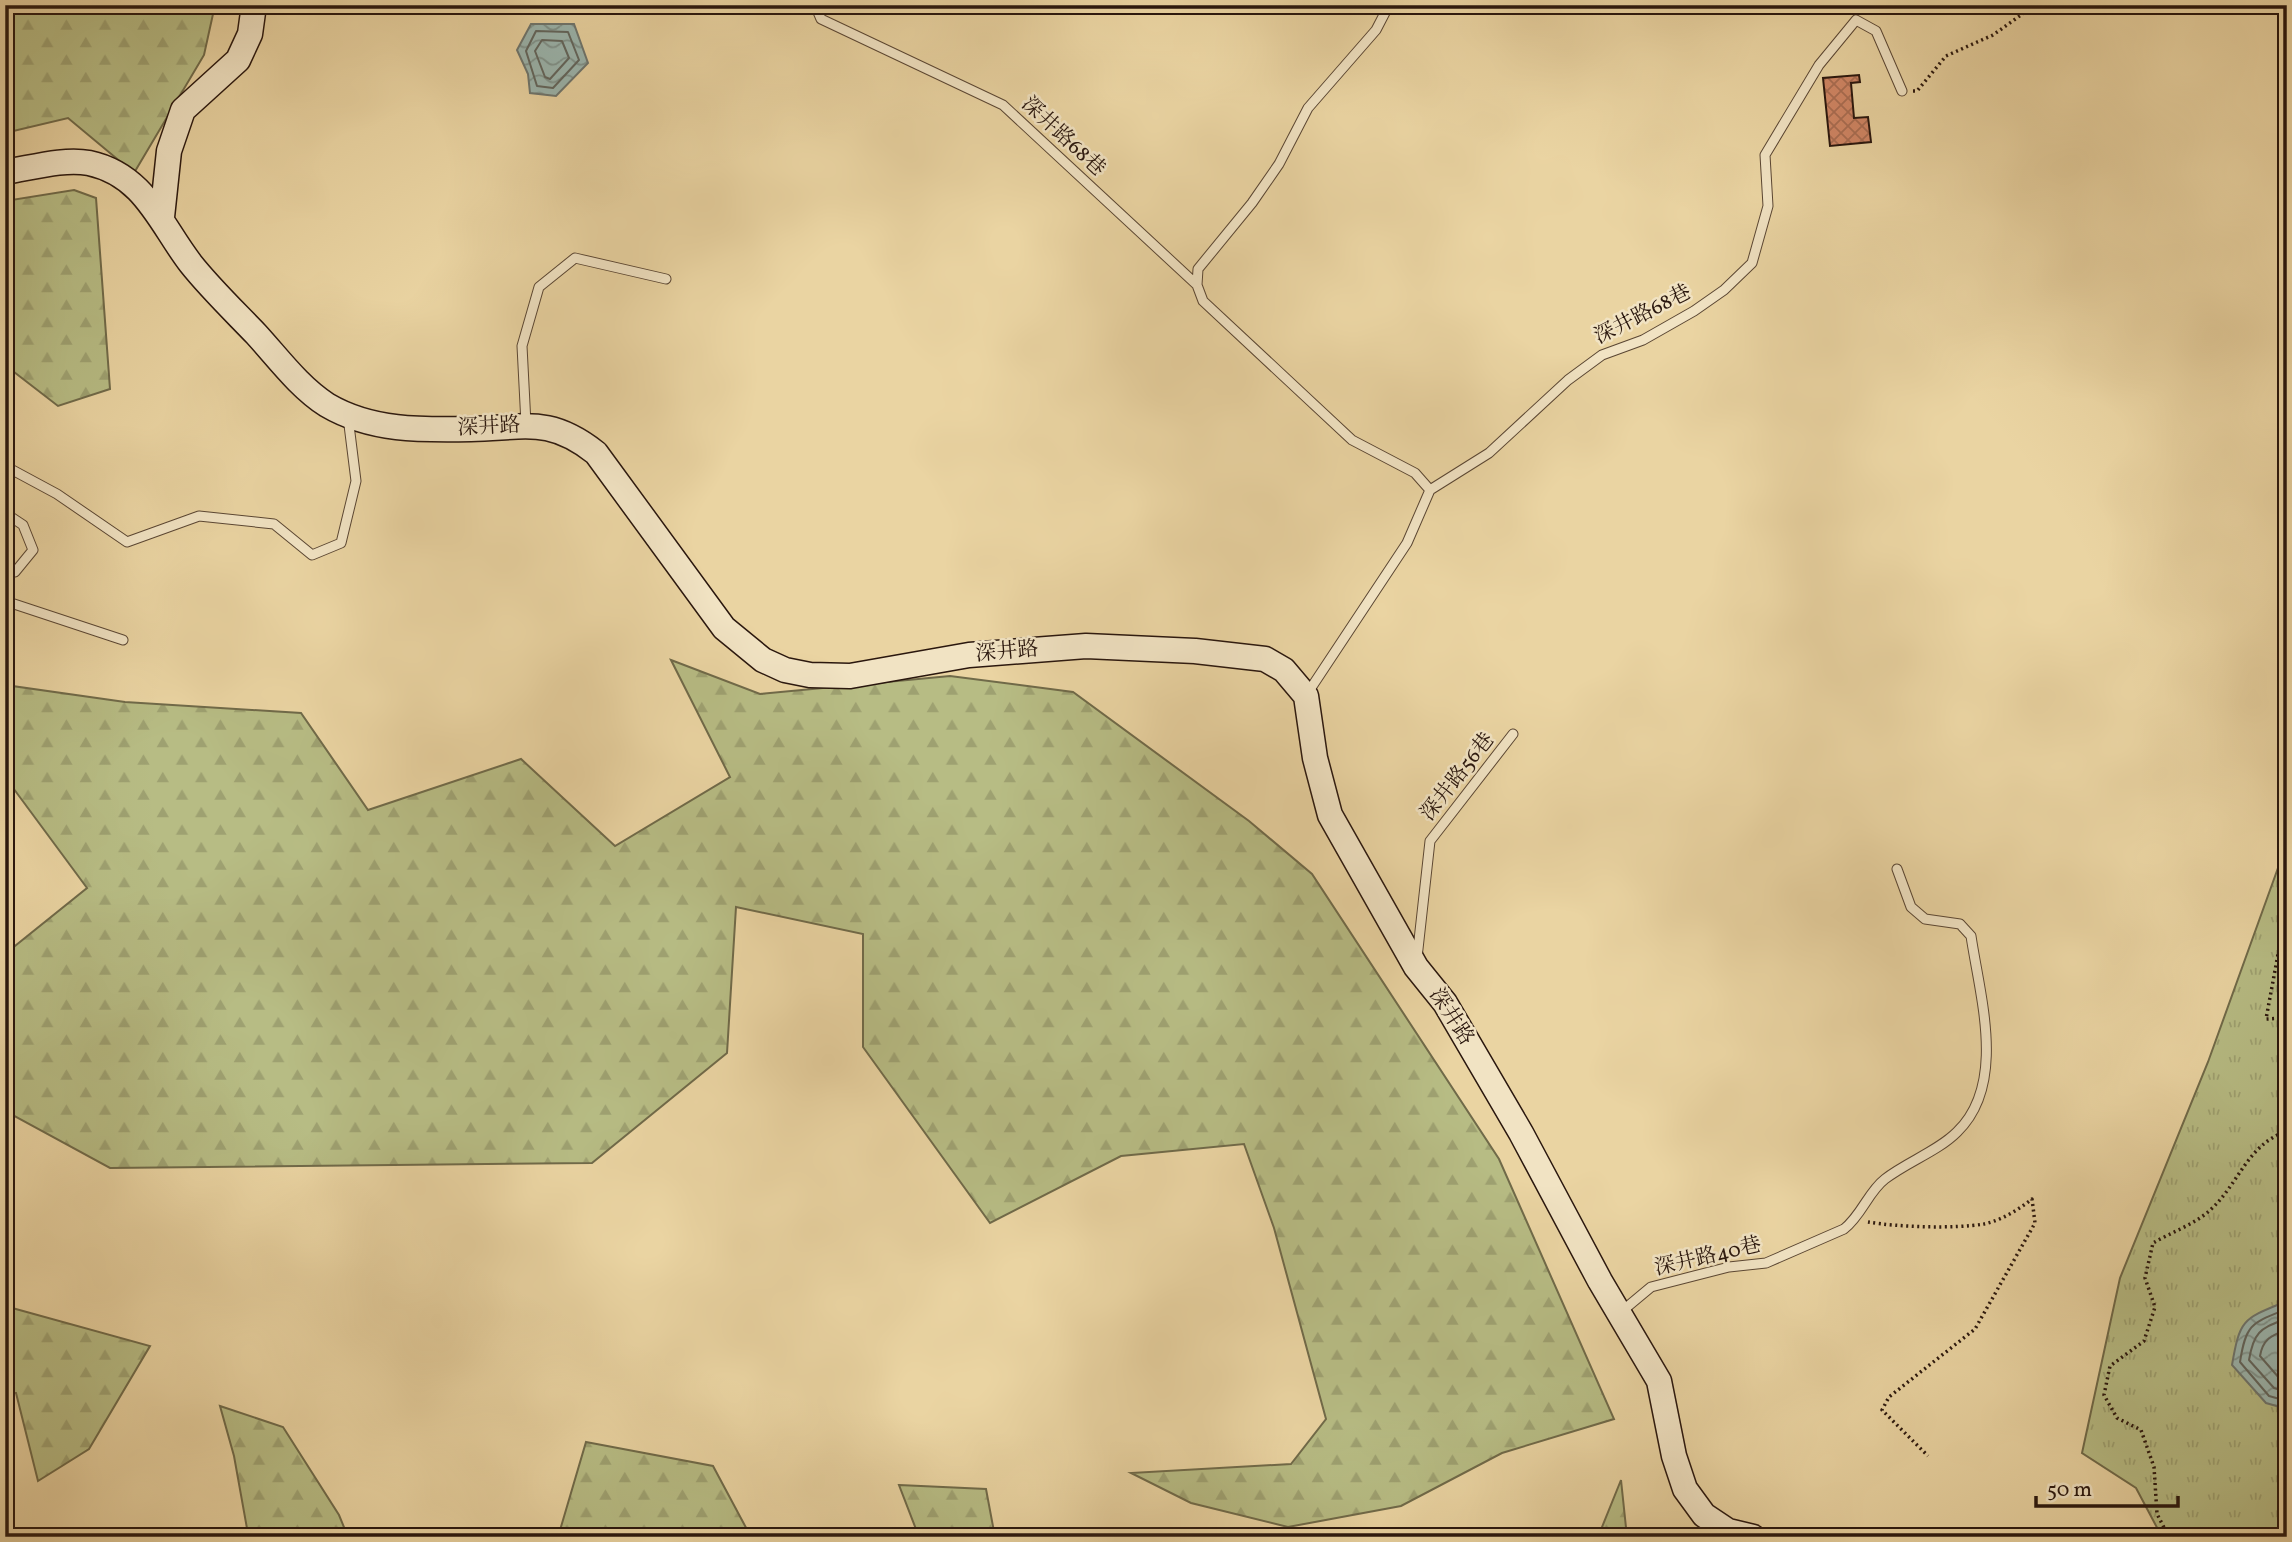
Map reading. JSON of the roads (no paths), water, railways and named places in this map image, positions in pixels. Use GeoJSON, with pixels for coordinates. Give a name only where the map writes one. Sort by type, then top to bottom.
{"type":"FeatureCollection","features":[{"type":"Feature","properties":{"kind":"street"},"geometry":{"type":"LineString","coordinates":[[162,217],[169,151],[183,110],[238,60],[250,34],[254,5]]}},
{"type":"Feature","properties":{"kind":"street","name":"深井路"},"geometry":{"type":"LineString","coordinates":[[5,172],[88,162],[120,173],[152,202],[190,263],[298,381],[326,404],[348,415],[398,429],[473,429],[526,424],[576,438],[596,453],[723,628],[763,660],[785,670],[850,676],[969,655],[1086,646],[1265,659],[1284,670],[1306,696],[1315,758],[1330,815],[1416,967],[1445,1003],[1521,1133],[1659,1381],[1674,1456],[1685,1489],[1704,1515],[1728,1531],[1753,1537]]}},
{"type":"Feature","properties":{"kind":"lane","name":"深井路68巷"},"geometry":{"type":"LineString","coordinates":[[815,5],[821,19],[1003,105],[1196,285],[1203,301],[1312,405],[1352,440],[1415,473],[1430,490],[1489,453],[1568,380],[1602,355],[1643,340],[1694,311],[1724,290],[1752,263],[1768,206],[1765,155],[1819,65],[1856,20],[1876,31],[1902,91]]}},
{"type":"Feature","properties":{"kind":"lane"},"geometry":{"type":"LineString","coordinates":[[1196,285],[1198,269],[1279,164],[1308,108],[1376,30],[1389,5]]}},
{"type":"Feature","properties":{"kind":"lane"},"geometry":{"type":"LineString","coordinates":[[526,424],[522,346],[539,287],[575,258],[666,279]]}},
{"type":"Feature","properties":{"kind":"lane"},"geometry":{"type":"LineString","coordinates":[[5,466],[57,494],[127,542],[199,516],[274,524],[312,555],[341,543],[356,481],[348,415]]}},
{"type":"Feature","properties":{"kind":"lane"},"geometry":{"type":"LineString","coordinates":[[1306,696],[1407,543],[1430,490]]}},
{"type":"Feature","properties":{"kind":"lane"},"geometry":{"type":"LineString","coordinates":[[5,513],[23,525],[33,550],[15,572],[5,569]]}},
{"type":"Feature","properties":{"kind":"lane"},"geometry":{"type":"LineString","coordinates":[[5,601],[123,640]]}},
{"type":"Feature","properties":{"kind":"lane","name":"深井路56巷"},"geometry":{"type":"LineString","coordinates":[[1416,967],[1430,841],[1513,734]]}},
{"type":"Feature","properties":{"kind":"lane","name":"深井路40巷"},"geometry":{"type":"LineString","coordinates":[[1620,1314],[1651,1287],[1729,1267],[1766,1263],[1844,1229],[1856,1220],[1882,1182],[1956,1134],[1977,1110],[1984,1076],[1985,1036],[1971,936],[1959,924],[1925,919],[1911,906],[1897,869]]}},
{"type":"Feature","properties":{"kind":"water"},"geometry":{"type":"Polygon","coordinates":[[[531,24],[574,24],[588,63],[556,96],[530,93],[528,74],[517,50],[531,24]]]}},
{"type":"Feature","properties":{"kind":"water"},"geometry":{"type":"Polygon","coordinates":[[[2287,1301],[2287,1409],[2266,1403],[2232,1365],[2238,1338],[2246,1322],[2287,1301]]]}}]}
